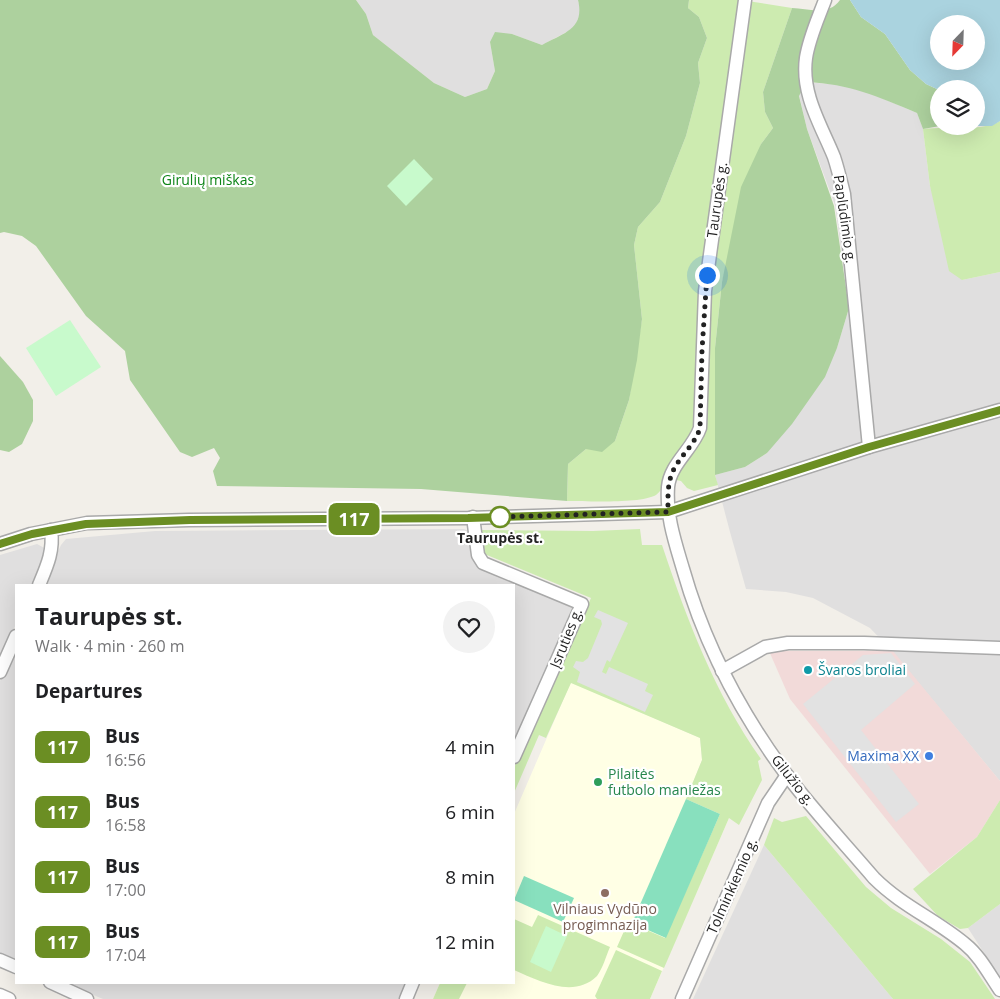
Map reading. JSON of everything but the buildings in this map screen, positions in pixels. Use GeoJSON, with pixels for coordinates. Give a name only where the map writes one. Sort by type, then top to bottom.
{"type":"FeatureCollection","features":[{"type":"Feature","properties":{"kind":"street","name":"Taurupės g."},"geometry":{"type":"LineString","coordinates":[[668,512],[670,478],[674,469],[697,437],[700,428],[705,291],[745,0]]}},
{"type":"Feature","properties":{"kind":"street","name":"Paplūdimio g."},"geometry":{"type":"LineString","coordinates":[[825,0],[810,41],[806,59],[806,82],[810,102],[834,159],[844,194],[869,447]]}},
{"type":"Feature","properties":{"kind":"street"},"geometry":{"type":"LineString","coordinates":[[0,544],[51,530],[86,524],[190,520],[473,518],[668,512],[869,447],[1000,410]]}},
{"type":"Feature","properties":{"kind":"street","name":"Gilužio g."},"geometry":{"type":"LineString","coordinates":[[668,512],[694,608],[722,671],[787,776],[886,890],[915,912],[965,944],[981,961],[1000,990]]}},
{"type":"Feature","properties":{"kind":"street","name":"Įsruties g."},"geometry":{"type":"LineString","coordinates":[[473,518],[478,555],[483,563],[582,604],[515,755]]}},
{"type":"Feature","properties":{"kind":"street"},"geometry":{"type":"LineString","coordinates":[[39,584],[51,557],[51,530]]}},
{"type":"Feature","properties":{"kind":"street"},"geometry":{"type":"LineString","coordinates":[[0,672],[15,638]]}},
{"type":"Feature","properties":{"kind":"street"},"geometry":{"type":"LineString","coordinates":[[722,671],[766,647],[788,642],[1000,648]]}},
{"type":"Feature","properties":{"kind":"street","name":"Tolminkiemio g."},"geometry":{"type":"LineString","coordinates":[[682,999],[768,803],[787,776]]}},
{"type":"Feature","properties":{"kind":"street"},"geometry":{"type":"LineString","coordinates":[[0,960],[15,967]]}},
{"type":"Feature","properties":{"kind":"street"},"geometry":{"type":"LineString","coordinates":[[54,984],[87,999]]}},
{"type":"Feature","properties":{"kind":"street"},"geometry":{"type":"LineString","coordinates":[[406,999],[412,984]]}},
{"type":"Feature","properties":{"kind":"street"},"geometry":{"type":"LineString","coordinates":[[0,995],[9,999]]}},
{"type":"Feature","properties":{"kind":"shaded area"},"geometry":{"type":"Polygon","coordinates":[[[356,0],[578,0],[581,12],[574,28],[542,45],[512,34],[490,42],[495,71],[487,89],[465,97],[434,83],[373,35],[366,14],[356,0]]]}},
{"type":"Feature","properties":{"kind":"shaded area"},"geometry":{"type":"Polygon","coordinates":[[[806,82],[841,85],[863,90],[917,113],[923,129],[930,186],[962,280],[1000,272],[1000,781],[893,652],[870,628],[813,598],[786,592],[746,589],[730,532],[715,475],[745,467],[767,453],[837,348],[849,308],[835,205],[807,129],[799,95],[806,82]]]}},
{"type":"Feature","properties":{"kind":"shaded area"},"geometry":{"type":"Polygon","coordinates":[[[464,529],[469,531],[477,558],[572,608],[515,742],[515,584],[43,584],[61,545],[66,539],[155,531],[464,529]]]}},
{"type":"Feature","properties":{"kind":"shaded area"},"geometry":{"type":"Polygon","coordinates":[[[37,544],[48,550],[34,584],[15,584],[15,626],[0,660],[0,555],[37,544]]]}},
{"type":"Feature","properties":{"kind":"shaded area"},"geometry":{"type":"Polygon","coordinates":[[[598,610],[628,623],[610,662],[607,660],[602,672],[606,674],[609,667],[648,684],[645,691],[653,695],[645,712],[577,682],[580,672],[573,667],[576,661],[583,662],[588,658],[602,624],[601,620],[594,617],[598,610]]]}},
{"type":"Feature","properties":{"kind":"shaded area"},"geometry":{"type":"Polygon","coordinates":[[[15,647],[15,961],[0,954],[0,681],[15,647]]]}},
{"type":"Feature","properties":{"kind":"shaded area"},"geometry":{"type":"Polygon","coordinates":[[[769,651],[893,651],[1000,781],[1000,800],[977,837],[930,874],[790,699],[769,651]]]}},
{"type":"Feature","properties":{"kind":"shaded area"},"geometry":{"type":"Polygon","coordinates":[[[891,653],[915,684],[861,730],[919,804],[896,822],[803,704],[863,655],[891,653]]]}},
{"type":"Feature","properties":{"kind":"shaded area","name":"Vilniaus Vydūno progimnazija"},"geometry":{"type":"Polygon","coordinates":[[[571,682],[700,738],[702,760],[686,799],[729,818],[650,999],[433,999],[440,984],[515,984],[515,812],[571,682]]]}},
{"type":"Feature","properties":{"kind":"shaded area"},"geometry":{"type":"Polygon","coordinates":[[[764,845],[893,999],[693,999],[764,845]]]}},
{"type":"Feature","properties":{"kind":"shaded area"},"geometry":{"type":"Polygon","coordinates":[[[1000,904],[1000,978],[968,928],[1000,904]]]}},
{"type":"Feature","properties":{"kind":"shaded area"},"geometry":{"type":"Polygon","coordinates":[[[67,984],[408,984],[400,999],[103,999],[67,984]]]}},
{"type":"Feature","properties":{"kind":"green space","name":"Girulių miškas"},"geometry":{"type":"Polygon","coordinates":[[[0,0],[356,0],[366,14],[373,35],[434,83],[465,97],[487,89],[495,71],[490,42],[495,32],[512,34],[542,45],[565,33],[575,24],[579,10],[578,0],[689,0],[688,8],[699,17],[707,38],[698,63],[700,83],[686,136],[660,202],[638,227],[634,245],[642,319],[637,360],[629,400],[615,441],[602,452],[586,449],[568,464],[567,501],[421,489],[217,486],[213,471],[220,458],[214,448],[192,457],[180,452],[130,380],[125,351],[86,316],[36,246],[22,236],[4,232],[0,233],[0,0]]]}},
{"type":"Feature","properties":{"kind":"green space"},"geometry":{"type":"Polygon","coordinates":[[[689,0],[741,0],[792,8],[763,92],[765,112],[773,128],[761,144],[722,282],[715,348],[715,475],[718,485],[694,491],[687,488],[681,481],[665,478],[660,492],[648,498],[613,501],[567,501],[568,464],[586,449],[615,441],[629,400],[642,319],[634,245],[638,227],[660,202],[686,136],[700,83],[698,63],[707,38],[699,17],[688,8],[689,0]]]}},
{"type":"Feature","properties":{"kind":"green space"},"geometry":{"type":"Polygon","coordinates":[[[840,0],[850,0],[861,17],[885,34],[910,70],[930,86],[930,128],[923,129],[917,113],[889,101],[837,85],[806,82],[799,96],[807,129],[834,206],[849,308],[837,348],[825,377],[792,424],[767,453],[745,467],[715,475],[715,348],[722,282],[741,187],[761,144],[773,128],[765,112],[763,92],[792,8],[824,10],[835,5],[840,0]]]}},
{"type":"Feature","properties":{"kind":"green space"},"geometry":{"type":"Polygon","coordinates":[[[1000,121],[1000,272],[962,280],[949,271],[930,186],[923,129],[930,128],[930,135],[985,135],[985,126],[1000,121]]]}},
{"type":"Feature","properties":{"kind":"green space"},"geometry":{"type":"Polygon","coordinates":[[[414,159],[433,179],[406,206],[387,186],[414,159]]]}},
{"type":"Feature","properties":{"kind":"green space"},"geometry":{"type":"Polygon","coordinates":[[[70,320],[101,367],[56,396],[26,348],[70,320]]]}},
{"type":"Feature","properties":{"kind":"green space"},"geometry":{"type":"Polygon","coordinates":[[[0,356],[23,382],[33,400],[33,421],[22,444],[9,452],[0,450],[0,356]]]}},
{"type":"Feature","properties":{"kind":"green space"},"geometry":{"type":"Polygon","coordinates":[[[640,529],[642,545],[662,545],[692,629],[716,682],[730,709],[761,759],[758,761],[762,780],[739,825],[729,818],[664,968],[617,947],[628,922],[665,938],[720,814],[686,799],[702,760],[700,738],[571,683],[546,738],[539,735],[515,791],[515,766],[591,598],[482,553],[480,530],[593,531],[640,529]]]}},
{"type":"Feature","properties":{"kind":"green space"},"geometry":{"type":"Polygon","coordinates":[[[686,799],[720,814],[666,938],[632,923],[686,799]]]}},
{"type":"Feature","properties":{"kind":"green space"},"geometry":{"type":"Polygon","coordinates":[[[1000,800],[1000,904],[968,928],[960,929],[938,916],[913,889],[977,837],[1000,800]]]}},
{"type":"Feature","properties":{"kind":"green space"},"geometry":{"type":"Polygon","coordinates":[[[806,816],[866,887],[891,908],[941,939],[970,962],[995,999],[893,999],[764,845],[774,818],[782,822],[806,816]]]}},
{"type":"Feature","properties":{"kind":"green space"},"geometry":{"type":"Polygon","coordinates":[[[524,876],[574,898],[563,922],[515,900],[524,876]]]}},
{"type":"Feature","properties":{"kind":"green space"},"geometry":{"type":"Polygon","coordinates":[[[538,915],[610,947],[597,976],[588,983],[567,987],[545,983],[515,970],[515,919],[532,927],[538,915]]]}},
{"type":"Feature","properties":{"kind":"green space"},"geometry":{"type":"Polygon","coordinates":[[[546,926],[567,936],[551,972],[530,962],[546,926]]]}},
{"type":"Feature","properties":{"kind":"green space"},"geometry":{"type":"Polygon","coordinates":[[[616,950],[662,971],[650,999],[597,999],[595,996],[616,950]]]}},
{"type":"Feature","properties":{"kind":"green space"},"geometry":{"type":"Polygon","coordinates":[[[440,984],[466,984],[459,999],[433,999],[440,984]]]}},
{"type":"Feature","properties":{"kind":"water"},"geometry":{"type":"Polygon","coordinates":[[[850,0],[1000,0],[1000,121],[992,126],[985,126],[985,80],[930,80],[930,86],[910,70],[885,34],[861,17],[850,0]]]}},
{"type":"Feature","properties":{"kind":"bus line","name":"117"},"geometry":{"type":"LineString","coordinates":[[0,544],[32,534],[86,524],[190,520],[473,518],[668,512],[869,447],[1000,410]]}},
{"type":"Feature","properties":{"kind":"place","name":"Taurupės st."},"geometry":{"type":"Point","coordinates":[500,517]}},
{"type":"Feature","properties":{"kind":"place","name":"Švaros broliai"},"geometry":{"type":"Point","coordinates":[808,670]}},
{"type":"Feature","properties":{"kind":"place","name":"Maxima XX"},"geometry":{"type":"Point","coordinates":[929,756]}},
{"type":"Feature","properties":{"kind":"place","name":"Pilaitės futbolo maniežas"},"geometry":{"type":"Point","coordinates":[598,782]}},
{"type":"Feature","properties":{"kind":"place","name":"Vilniaus Vydūno progimnazija"},"geometry":{"type":"Point","coordinates":[605,893]}},
{"type":"Feature","properties":{"kind":"route"},"geometry":{"type":"LineString","coordinates":[[500,517],[493,517],[668,512],[668,486],[670,478],[678,463],[693,444],[700,428],[702,415],[702,350],[707,275]]}}]}
